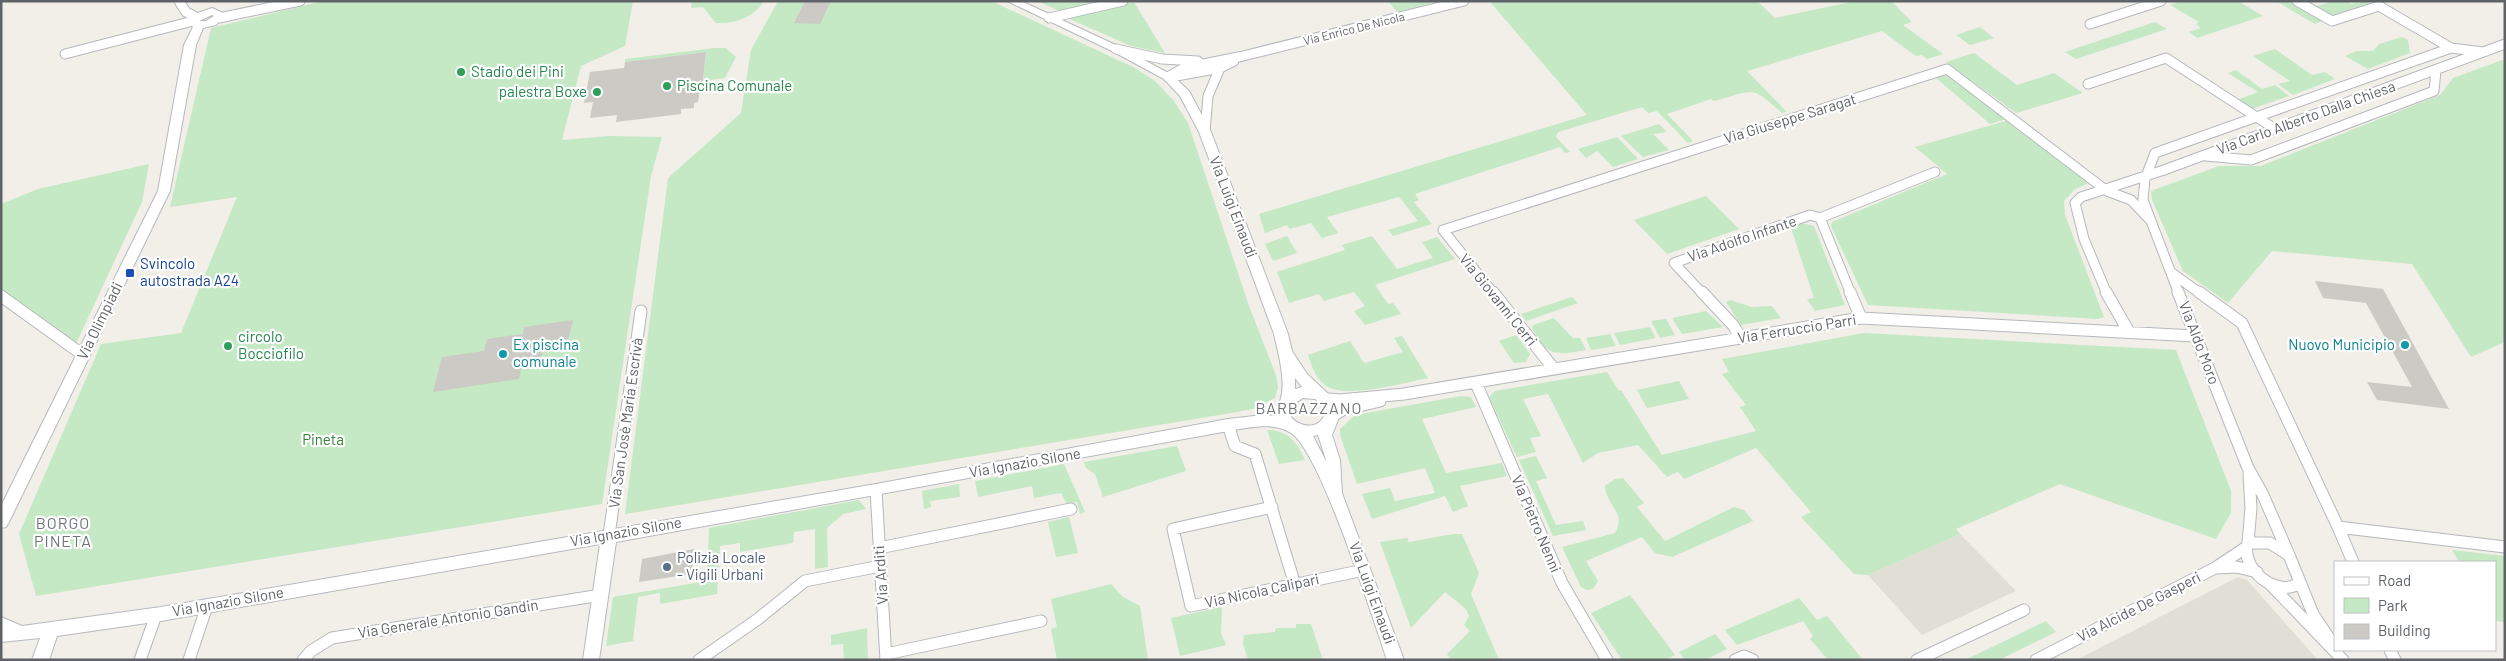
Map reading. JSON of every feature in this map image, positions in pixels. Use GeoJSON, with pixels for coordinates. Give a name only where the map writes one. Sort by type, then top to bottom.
{"type":"FeatureCollection","features":[{"type":"Feature","properties":{"kind":"street"},"geometry":{"type":"LineString","coordinates":[[178,1],[196,21],[208,24],[219,18],[300,1]]}},
{"type":"Feature","properties":{"kind":"street"},"geometry":{"type":"LineString","coordinates":[[65,54],[196,21],[208,12],[214,1]]}},
{"type":"Feature","properties":{"kind":"street"},"geometry":{"type":"LineString","coordinates":[[1012,1],[1116,49],[1168,77],[1220,68],[1243,56]]}},
{"type":"Feature","properties":{"kind":"street"},"geometry":{"type":"LineString","coordinates":[[1049,18],[1124,1]]}},
{"type":"Feature","properties":{"kind":"street","name":"Via Enrico De Nicola"},"geometry":{"type":"LineString","coordinates":[[1243,56],[1464,1]]}},
{"type":"Feature","properties":{"kind":"street"},"geometry":{"type":"LineString","coordinates":[[2090,24],[2161,1]]}},
{"type":"Feature","properties":{"kind":"street"},"geometry":{"type":"LineString","coordinates":[[2297,1],[2332,21],[2379,6],[2451,48],[2483,52]]}},
{"type":"Feature","properties":{"kind":"street"},"geometry":{"type":"LineString","coordinates":[[208,12],[218,12],[219,18]]}},
{"type":"Feature","properties":{"kind":"street","name":"Via Olimpiadi"},"geometry":{"type":"LineString","coordinates":[[1,522],[164,192],[196,21]]}},
{"type":"Feature","properties":{"kind":"street","name":"Via Carlo Alberto Dalla Chiesa"},"geometry":{"type":"LineString","coordinates":[[2107,191],[2505,44]]}},
{"type":"Feature","properties":{"kind":"street","name":"Via Aldo Moro"},"geometry":{"type":"LineString","coordinates":[[2298,583],[2289,555],[2264,495],[2248,468],[2195,336],[2172,272],[2141,198],[2146,177],[2155,153],[2451,48]]}},
{"type":"Feature","properties":{"kind":"street"},"geometry":{"type":"LineString","coordinates":[[1116,49],[1162,59],[1209,61]]}},
{"type":"Feature","properties":{"kind":"street"},"geometry":{"type":"LineString","coordinates":[[1168,77],[1184,68],[1209,61],[1243,56]]}},
{"type":"Feature","properties":{"kind":"street"},"geometry":{"type":"LineString","coordinates":[[2088,84],[2166,58],[2274,129]]}},
{"type":"Feature","properties":{"kind":"street"},"geometry":{"type":"LineString","coordinates":[[1204,132],[1208,96],[1220,68]]}},
{"type":"Feature","properties":{"kind":"street","name":"Via Giuseppe Saragat"},"geometry":{"type":"LineString","coordinates":[[1442,230],[1947,69],[2107,191]]}},
{"type":"Feature","properties":{"kind":"street"},"geometry":{"type":"LineString","coordinates":[[2203,156],[2251,160],[2434,91],[2436,70]]}},
{"type":"Feature","properties":{"kind":"street","name":"Via Luigi Einaudi"},"geometry":{"type":"LineString","coordinates":[[1168,77],[1185,94],[1204,132],[1284,345],[1302,378],[1323,396]]}},
{"type":"Feature","properties":{"kind":"street","name":"Via Adolfo Infante"},"geometry":{"type":"LineString","coordinates":[[1741,338],[1733,325],[1674,263],[1810,215],[1820,218],[1935,172]]}},
{"type":"Feature","properties":{"kind":"street"},"geometry":{"type":"LineString","coordinates":[[2107,191],[2081,197],[2075,203],[2076,214],[2102,283],[2114,309],[2129,332]]}},
{"type":"Feature","properties":{"kind":"street","name":"Via Aldo Moro"},"geometry":{"type":"LineString","coordinates":[[2107,191],[2131,200],[2149,219]]}},
{"type":"Feature","properties":{"kind":"street"},"geometry":{"type":"LineString","coordinates":[[1820,218],[1861,318]]}},
{"type":"Feature","properties":{"kind":"street","name":"Via Giovanni Cerri"},"geometry":{"type":"LineString","coordinates":[[1442,230],[1554,369]]}},
{"type":"Feature","properties":{"kind":"street"},"geometry":{"type":"LineString","coordinates":[[2172,272],[2242,323],[2353,561]]}},
{"type":"Feature","properties":{"kind":"street"},"geometry":{"type":"LineString","coordinates":[[1,296],[83,355]]}},
{"type":"Feature","properties":{"kind":"street","name":"Via San Josè Maria Escrivà"},"geometry":{"type":"LineString","coordinates":[[609,535],[641,311]]}},
{"type":"Feature","properties":{"kind":"street","name":"Via Ferruccio Parri"},"geometry":{"type":"LineString","coordinates":[[1323,396],[1340,400],[1404,394],[1861,318],[2195,336]]}},
{"type":"Feature","properties":{"kind":"street","name":"Via Luigi Einaudi"},"geometry":{"type":"LineString","coordinates":[[1284,345],[1288,366],[1285,403]]}},
{"type":"Feature","properties":{"kind":"street","name":"Via Pietro Nenni"},"geometry":{"type":"LineString","coordinates":[[1476,383],[1562,583],[1607,660]]}},
{"type":"Feature","properties":{"kind":"street"},"geometry":{"type":"LineString","coordinates":[[1302,392],[1323,396],[1334,410],[1331,420],[1314,431],[1293,426],[1284,418],[1285,403],[1302,392]]}},
{"type":"Feature","properties":{"kind":"street","name":"Via Ferruccio Parri"},"geometry":{"type":"LineString","coordinates":[[1331,420],[1342,410],[1404,394]]}},
{"type":"Feature","properties":{"kind":"street","name":"Via Ignazio Silone"},"geometry":{"type":"LineString","coordinates":[[1228,425],[1285,403]]}},
{"type":"Feature","properties":{"kind":"street","name":"Via Luigi Einaudi"},"geometry":{"type":"LineString","coordinates":[[1331,420],[1325,435],[1333,460],[1337,498]]}},
{"type":"Feature","properties":{"kind":"street","name":"Via Ignazio Silone"},"geometry":{"type":"LineString","coordinates":[[1,636],[51,631],[156,615],[876,490],[1228,425],[1263,421],[1293,426]]}},
{"type":"Feature","properties":{"kind":"street"},"geometry":{"type":"LineString","coordinates":[[1228,425],[1235,446],[1255,454],[1295,584]]}},
{"type":"Feature","properties":{"kind":"street","name":"Via Luigi Einaudi"},"geometry":{"type":"LineString","coordinates":[[1293,426],[1306,437],[1337,498],[1396,660]]}},
{"type":"Feature","properties":{"kind":"street","name":"Via Aldo Moro"},"geometry":{"type":"LineString","coordinates":[[2247,545],[2252,520],[2252,496],[2248,468]]}},
{"type":"Feature","properties":{"kind":"street","name":"Via Arditi"},"geometry":{"type":"LineString","coordinates":[[876,490],[886,657]]}},
{"type":"Feature","properties":{"kind":"street","name":"Via Nicola Calipari"},"geometry":{"type":"LineString","coordinates":[[1272,507],[1173,529],[1192,606],[1364,570]]}},
{"type":"Feature","properties":{"kind":"street"},"geometry":{"type":"LineString","coordinates":[[879,548],[1071,509]]}},
{"type":"Feature","properties":{"kind":"street"},"geometry":{"type":"LineString","coordinates":[[2338,527],[2505,547]]}},
{"type":"Feature","properties":{"kind":"street"},"geometry":{"type":"LineString","coordinates":[[592,660],[609,535]]}},
{"type":"Feature","properties":{"kind":"street"},"geometry":{"type":"LineString","coordinates":[[2289,555],[2281,548],[2270,543],[2247,545],[2246,556],[2257,572],[2334,649]]}},
{"type":"Feature","properties":{"kind":"street","name":"Via Alcide De Gasperi"},"geometry":{"type":"LineString","coordinates":[[2036,660],[2215,568],[2247,545]]}},
{"type":"Feature","properties":{"kind":"street"},"geometry":{"type":"LineString","coordinates":[[699,660],[758,619],[805,581],[880,566]]}},
{"type":"Feature","properties":{"kind":"street","name":"Via Alcide De Gasperi"},"geometry":{"type":"LineString","coordinates":[[2215,568],[2237,567],[2257,572]]}},
{"type":"Feature","properties":{"kind":"street"},"geometry":{"type":"LineString","coordinates":[[2269,584],[2292,588],[2298,583],[2313,614],[2334,646]]}},
{"type":"Feature","properties":{"kind":"street","name":"Via Generale Antonio Gandin"},"geometry":{"type":"LineString","coordinates":[[303,660],[311,650],[332,638],[601,595]]}},
{"type":"Feature","properties":{"kind":"street"},"geometry":{"type":"LineString","coordinates":[[189,660],[206,606]]}},
{"type":"Feature","properties":{"kind":"street"},"geometry":{"type":"LineString","coordinates":[[1917,660],[2024,610]]}},
{"type":"Feature","properties":{"kind":"street"},"geometry":{"type":"LineString","coordinates":[[140,660],[156,615]]}},
{"type":"Feature","properties":{"kind":"street"},"geometry":{"type":"LineString","coordinates":[[886,657],[1041,621]]}},
{"type":"Feature","properties":{"kind":"street","name":"Via Ignazio Silone"},"geometry":{"type":"LineString","coordinates":[[1,624],[24,634]]}},
{"type":"Feature","properties":{"kind":"street"},"geometry":{"type":"LineString","coordinates":[[40,660],[51,631]]}},
{"type":"Feature","properties":{"kind":"street"},"geometry":{"type":"LineString","coordinates":[[1735,660],[1744,656],[1753,660]]}},
{"type":"Feature","properties":{"kind":"shaded area"},"geometry":{"type":"Polygon","coordinates":[[[1960,534],[2016,591],[1922,635],[1868,575],[1960,534]]]}},
{"type":"Feature","properties":{"kind":"shaded area"},"geometry":{"type":"Polygon","coordinates":[[[2238,577],[2247,580],[2318,660],[2076,660],[2238,577]]]}},
{"type":"Feature","properties":{"kind":"green space","name":"Pineta"},"geometry":{"type":"Polygon","coordinates":[[[323,1],[633,1],[625,46],[581,66],[562,140],[609,136],[662,137],[651,176],[602,504],[36,596],[19,534],[101,344],[181,333],[237,197],[170,207],[211,28],[323,1]]]}},
{"type":"Feature","properties":{"kind":"green space"},"geometry":{"type":"Polygon","coordinates":[[[692,1],[764,1],[755,12],[743,19],[716,23],[703,7],[691,8],[692,1]]]}},
{"type":"Feature","properties":{"kind":"green space"},"geometry":{"type":"Polygon","coordinates":[[[778,1],[991,1],[1133,67],[1155,81],[1174,101],[1188,123],[1249,306],[1276,375],[1278,387],[1275,398],[1253,409],[1231,413],[625,514],[668,178],[741,113],[751,50],[778,1]]]}},
{"type":"Feature","properties":{"kind":"green space"},"geometry":{"type":"Polygon","coordinates":[[[1037,1],[1112,1],[1062,12],[1037,1]]]}},
{"type":"Feature","properties":{"kind":"green space"},"geometry":{"type":"Polygon","coordinates":[[[1388,1],[1439,1],[1397,12],[1388,1]]]}},
{"type":"Feature","properties":{"kind":"green space"},"geometry":{"type":"Polygon","coordinates":[[[1497,1],[1757,1],[1775,18],[1856,1],[1891,1],[1912,22],[1903,25],[1943,54],[1927,59],[1922,55],[1916,56],[1882,31],[1747,71],[1787,112],[1782,113],[1764,97],[1751,92],[1745,92],[1714,101],[1711,99],[1667,114],[1693,141],[1688,143],[1657,111],[1648,113],[1642,107],[1558,132],[1556,137],[1570,152],[1565,153],[1560,147],[1415,194],[1419,200],[1414,202],[1432,224],[1393,236],[1388,230],[1418,221],[1399,197],[1327,217],[1338,233],[1322,238],[1311,223],[1290,229],[1287,225],[1265,233],[1259,214],[1587,115],[1491,3],[1497,1]]]}},
{"type":"Feature","properties":{"kind":"green space"},"geometry":{"type":"Polygon","coordinates":[[[2181,1],[2238,1],[2263,16],[2197,38],[2189,32],[2201,28],[2196,24],[2199,22],[2170,5],[2181,1]]]}},
{"type":"Feature","properties":{"kind":"green space"},"geometry":{"type":"Polygon","coordinates":[[[2276,1],[2288,1],[2322,21],[2315,24],[2276,1]]]}},
{"type":"Feature","properties":{"kind":"green space"},"geometry":{"type":"Polygon","coordinates":[[[2327,1],[2347,1],[2351,4],[2366,1],[2370,3],[2330,16],[2313,7],[2328,3],[2327,1]]]}},
{"type":"Feature","properties":{"kind":"green space"},"geometry":{"type":"Polygon","coordinates":[[[1134,2],[1165,53],[1131,46],[1065,17],[1134,2]]]}},
{"type":"Feature","properties":{"kind":"green space"},"geometry":{"type":"Polygon","coordinates":[[[2155,22],[2167,29],[2076,59],[2065,52],[2155,22]]]}},
{"type":"Feature","properties":{"kind":"green space"},"geometry":{"type":"Polygon","coordinates":[[[1980,27],[1994,38],[1970,45],[1956,35],[1980,27]]]}},
{"type":"Feature","properties":{"kind":"green space"},"geometry":{"type":"Polygon","coordinates":[[[2402,37],[2408,40],[2410,53],[2368,69],[2345,56],[2357,51],[2373,51],[2379,44],[2402,37]]]}},
{"type":"Feature","properties":{"kind":"green space"},"geometry":{"type":"Polygon","coordinates":[[[726,48],[736,57],[725,78],[703,81],[706,52],[625,62],[625,59],[726,48]]]}},
{"type":"Feature","properties":{"kind":"green space"},"geometry":{"type":"Polygon","coordinates":[[[2275,49],[2312,75],[2325,72],[2335,79],[2293,95],[2278,84],[2290,81],[2253,56],[2275,49]]]}},
{"type":"Feature","properties":{"kind":"green space"},"geometry":{"type":"Polygon","coordinates":[[[1974,53],[2017,85],[2054,73],[2083,93],[2016,113],[1946,62],[1974,53]]]}},
{"type":"Feature","properties":{"kind":"green space"},"geometry":{"type":"Polygon","coordinates":[[[2505,59],[2505,342],[2471,357],[2412,264],[2272,251],[2228,303],[2183,271],[2152,200],[2151,191],[2219,166],[2261,166],[2440,95],[2453,78],[2505,59]]]}},
{"type":"Feature","properties":{"kind":"green space"},"geometry":{"type":"Polygon","coordinates":[[[2236,70],[2262,89],[2275,85],[2289,96],[2252,109],[2237,100],[2258,92],[2228,73],[2236,70]]]}},
{"type":"Feature","properties":{"kind":"green space"},"geometry":{"type":"Polygon","coordinates":[[[1948,75],[2006,119],[1990,124],[1936,78],[1948,75]]]}},
{"type":"Feature","properties":{"kind":"green space"},"geometry":{"type":"Polygon","coordinates":[[[2006,121],[2088,183],[2074,190],[2064,201],[2065,215],[2104,317],[2098,319],[1868,305],[1831,226],[1832,222],[1947,174],[1915,147],[2006,121]]]}},
{"type":"Feature","properties":{"kind":"green space"},"geometry":{"type":"Polygon","coordinates":[[[1659,124],[1667,132],[1653,134],[1669,150],[1643,157],[1621,136],[1659,124]]]}},
{"type":"Feature","properties":{"kind":"green space"},"geometry":{"type":"Polygon","coordinates":[[[1617,137],[1638,159],[1613,167],[1597,151],[1586,158],[1578,149],[1617,137]]]}},
{"type":"Feature","properties":{"kind":"green space"},"geometry":{"type":"Polygon","coordinates":[[[149,164],[142,202],[74,348],[1,296],[1,204],[38,189],[149,164]]]}},
{"type":"Feature","properties":{"kind":"green space"},"geometry":{"type":"Polygon","coordinates":[[[1706,196],[1739,229],[1667,254],[1634,220],[1706,196]]]}},
{"type":"Feature","properties":{"kind":"green space"},"geometry":{"type":"Polygon","coordinates":[[[1802,223],[1814,226],[1845,305],[1815,311],[1807,299],[1814,298],[1791,228],[1802,223]]]}},
{"type":"Feature","properties":{"kind":"green space"},"geometry":{"type":"Polygon","coordinates":[[[1287,236],[1297,253],[1273,261],[1265,244],[1287,236]]]}},
{"type":"Feature","properties":{"kind":"green space"},"geometry":{"type":"Polygon","coordinates":[[[1372,236],[1397,269],[1433,258],[1422,242],[1437,237],[1455,259],[1375,285],[1388,304],[1393,303],[1401,314],[1365,325],[1354,311],[1365,306],[1354,292],[1324,301],[1319,294],[1289,303],[1277,272],[1345,250],[1342,245],[1372,236]]]}},
{"type":"Feature","properties":{"kind":"green space"},"geometry":{"type":"Polygon","coordinates":[[[1572,297],[1578,303],[1526,321],[1521,314],[1572,297]]]}},
{"type":"Feature","properties":{"kind":"green space"},"geometry":{"type":"Polygon","coordinates":[[[1730,300],[1752,307],[1772,306],[1781,318],[1741,325],[1726,302],[1730,300]]]}},
{"type":"Feature","properties":{"kind":"green space"},"geometry":{"type":"Polygon","coordinates":[[[1706,311],[1723,327],[1682,334],[1672,318],[1706,311]]]}},
{"type":"Feature","properties":{"kind":"green space"},"geometry":{"type":"Polygon","coordinates":[[[1554,318],[1573,338],[1580,338],[1586,350],[1561,353],[1554,352],[1543,345],[1532,328],[1533,325],[1554,318]]]}},
{"type":"Feature","properties":{"kind":"green space"},"geometry":{"type":"Polygon","coordinates":[[[1666,319],[1675,335],[1660,338],[1651,321],[1666,319]]]}},
{"type":"Feature","properties":{"kind":"green space"},"geometry":{"type":"Polygon","coordinates":[[[1650,327],[1656,338],[1620,345],[1614,333],[1650,327]]]}},
{"type":"Feature","properties":{"kind":"green space"},"geometry":{"type":"Polygon","coordinates":[[[1864,333],[2176,350],[2231,491],[2231,513],[2216,539],[2060,484],[1956,529],[1960,534],[1868,575],[1854,574],[1801,517],[1811,512],[1756,448],[1684,479],[1678,472],[1667,477],[1638,445],[1598,453],[1583,463],[1548,394],[1523,399],[1541,436],[1530,438],[1536,452],[1517,457],[1489,397],[1495,391],[1607,372],[1619,391],[1621,390],[1662,455],[1756,431],[1740,407],[1746,405],[1722,374],[1729,372],[1722,359],[1864,333]]]}},
{"type":"Feature","properties":{"kind":"green space"},"geometry":{"type":"Polygon","coordinates":[[[1610,334],[1616,346],[1591,350],[1586,338],[1610,334]]]}},
{"type":"Feature","properties":{"kind":"green space"},"geometry":{"type":"Polygon","coordinates":[[[1516,335],[1530,354],[1526,362],[1514,363],[1499,341],[1516,335]]]}},
{"type":"Feature","properties":{"kind":"green space"},"geometry":{"type":"Polygon","coordinates":[[[1402,336],[1428,378],[1363,390],[1337,390],[1328,387],[1320,381],[1308,355],[1350,341],[1364,363],[1403,352],[1394,338],[1402,336]]]}},
{"type":"Feature","properties":{"kind":"green space"},"geometry":{"type":"Polygon","coordinates":[[[1679,381],[1689,399],[1647,408],[1637,390],[1679,381]]]}},
{"type":"Feature","properties":{"kind":"green space"},"geometry":{"type":"Polygon","coordinates":[[[1461,396],[1471,397],[1476,407],[1422,419],[1446,473],[1502,463],[1507,476],[1460,486],[1468,506],[1453,512],[1445,496],[1372,519],[1362,494],[1390,488],[1395,501],[1435,493],[1425,468],[1357,484],[1340,435],[1340,429],[1355,415],[1461,396]]]}},
{"type":"Feature","properties":{"kind":"green space"},"geometry":{"type":"Polygon","coordinates":[[[1267,430],[1281,432],[1291,438],[1305,460],[1279,464],[1267,430]]]}},
{"type":"Feature","properties":{"kind":"green space"},"geometry":{"type":"Polygon","coordinates":[[[1177,446],[1186,471],[1103,497],[1095,474],[1086,468],[1084,462],[1177,446]]]}},
{"type":"Feature","properties":{"kind":"green space"},"geometry":{"type":"Polygon","coordinates":[[[1536,456],[1547,478],[1536,481],[1556,525],[1583,521],[1586,530],[1553,536],[1519,460],[1536,456]]]}},
{"type":"Feature","properties":{"kind":"green space"},"geometry":{"type":"Polygon","coordinates":[[[1064,464],[1085,512],[1080,514],[1077,502],[1067,504],[1061,493],[1034,498],[1032,486],[978,497],[975,481],[1064,464]]]}},
{"type":"Feature","properties":{"kind":"green space"},"geometry":{"type":"Polygon","coordinates":[[[1623,478],[1644,503],[1637,507],[1665,541],[1734,507],[1744,510],[1753,521],[1672,557],[1655,553],[1642,537],[1586,561],[1598,581],[1593,589],[1587,590],[1581,587],[1562,547],[1615,533],[1619,520],[1606,493],[1605,486],[1615,479],[1623,478]]]}},
{"type":"Feature","properties":{"kind":"green space"},"geometry":{"type":"Polygon","coordinates":[[[959,484],[960,497],[930,501],[931,507],[924,509],[922,491],[959,484]]]}},
{"type":"Feature","properties":{"kind":"green space"},"geometry":{"type":"Polygon","coordinates":[[[859,500],[866,509],[843,514],[827,528],[828,567],[815,569],[815,529],[794,532],[793,543],[740,552],[740,543],[720,546],[717,594],[660,604],[660,593],[638,597],[633,641],[606,646],[613,597],[707,581],[709,528],[859,500]]]}},
{"type":"Feature","properties":{"kind":"green space"},"geometry":{"type":"Polygon","coordinates":[[[1069,517],[1078,553],[1056,557],[1048,522],[1069,517]]]}},
{"type":"Feature","properties":{"kind":"green space"},"geometry":{"type":"Polygon","coordinates":[[[1462,534],[1479,573],[1471,594],[1499,660],[1451,660],[1447,654],[1470,631],[1464,625],[1469,616],[1466,609],[1445,592],[1411,628],[1380,542],[1407,538],[1409,542],[1462,534]]]}},
{"type":"Feature","properties":{"kind":"green space"},"geometry":{"type":"Polygon","coordinates":[[[2452,550],[2505,556],[2505,622],[2496,621],[2496,561],[2458,561],[2452,550]]]}},
{"type":"Feature","properties":{"kind":"green space"},"geometry":{"type":"Polygon","coordinates":[[[1111,584],[1123,597],[1140,606],[1148,660],[1057,660],[1051,629],[1057,627],[1051,599],[1111,584]]]}},
{"type":"Feature","properties":{"kind":"green space"},"geometry":{"type":"Polygon","coordinates":[[[1630,595],[1675,655],[1666,660],[1622,660],[1591,613],[1630,595]]]}},
{"type":"Feature","properties":{"kind":"green space"},"geometry":{"type":"Polygon","coordinates":[[[1799,598],[1817,620],[1827,616],[1863,660],[1828,660],[1810,639],[1813,636],[1803,621],[1737,645],[1725,630],[1799,598]]]}},
{"type":"Feature","properties":{"kind":"green space"},"geometry":{"type":"Polygon","coordinates":[[[1222,607],[1221,633],[1226,645],[1180,656],[1171,618],[1222,607]]]}},
{"type":"Feature","properties":{"kind":"green space"},"geometry":{"type":"Polygon","coordinates":[[[2046,621],[2056,632],[1999,660],[1965,660],[2046,621]]]}},
{"type":"Feature","properties":{"kind":"green space"},"geometry":{"type":"Polygon","coordinates":[[[1296,624],[1311,624],[1323,660],[1248,660],[1243,644],[1244,635],[1275,632],[1276,628],[1296,628],[1296,624]]]}},
{"type":"Feature","properties":{"kind":"green space"},"geometry":{"type":"Polygon","coordinates":[[[867,628],[868,660],[844,660],[843,644],[831,645],[831,635],[867,628]]]}},
{"type":"Feature","properties":{"kind":"green space"},"geometry":{"type":"Polygon","coordinates":[[[1715,634],[1727,649],[1705,660],[1685,660],[1679,652],[1715,634]]]}},
{"type":"Feature","properties":{"kind":"building"},"geometry":{"type":"Polygon","coordinates":[[[805,1],[831,1],[820,24],[794,23],[805,1]]]}},
{"type":"Feature","properties":{"kind":"building","name":"Piscina Comunale"},"geometry":{"type":"Polygon","coordinates":[[[706,52],[702,89],[700,89],[698,102],[694,103],[694,108],[681,109],[681,114],[616,122],[617,115],[590,118],[593,102],[584,103],[590,72],[624,68],[625,62],[706,52]]]}},
{"type":"Feature","properties":{"kind":"building","name":"Nuovo Municipio"},"geometry":{"type":"Polygon","coordinates":[[[2315,281],[2383,289],[2449,409],[2377,400],[2367,382],[2412,387],[2366,303],[2323,298],[2315,281]]]}},
{"type":"Feature","properties":{"kind":"building","name":"Ex piscina comunale"},"geometry":{"type":"Polygon","coordinates":[[[573,320],[568,341],[544,344],[541,361],[522,364],[519,379],[433,392],[442,357],[484,351],[487,339],[523,334],[524,327],[573,320]]]}},
{"type":"Feature","properties":{"kind":"building","name":"Polizia Locale - Vigili Urbani"},"geometry":{"type":"Polygon","coordinates":[[[694,549],[692,574],[639,582],[642,559],[694,549]]]}},
{"type":"Feature","properties":{"kind":"place","name":"Stadio dei Pini"},"geometry":{"type":"Point","coordinates":[461,72]}},
{"type":"Feature","properties":{"kind":"place","name":"Piscina Comunale"},"geometry":{"type":"Point","coordinates":[667,86]}},
{"type":"Feature","properties":{"kind":"place","name":"palestra Boxe"},"geometry":{"type":"Point","coordinates":[597,92]}},
{"type":"Feature","properties":{"kind":"place","name":"Svincolo autostrada A24"},"geometry":{"type":"Point","coordinates":[130,273]}},
{"type":"Feature","properties":{"kind":"place","name":"Nuovo Municipio"},"geometry":{"type":"Point","coordinates":[2405,345]}},
{"type":"Feature","properties":{"kind":"place","name":"circolo Bocciofilo"},"geometry":{"type":"Point","coordinates":[228,346]}},
{"type":"Feature","properties":{"kind":"place","name":"Ex piscina comunale"},"geometry":{"type":"Point","coordinates":[503,354]}},
{"type":"Feature","properties":{"kind":"place","name":"Polizia Locale - Vigili Urbani"},"geometry":{"type":"Point","coordinates":[667,567]}},
{"type":"Feature","properties":{"kind":"district","name":"BARBAZZANO"},"geometry":{"type":"Point","coordinates":[1309,408]}},
{"type":"Feature","properties":{"kind":"district","name":"BORGO PINETA"},"geometry":{"type":"Point","coordinates":[63,532]}}]}
